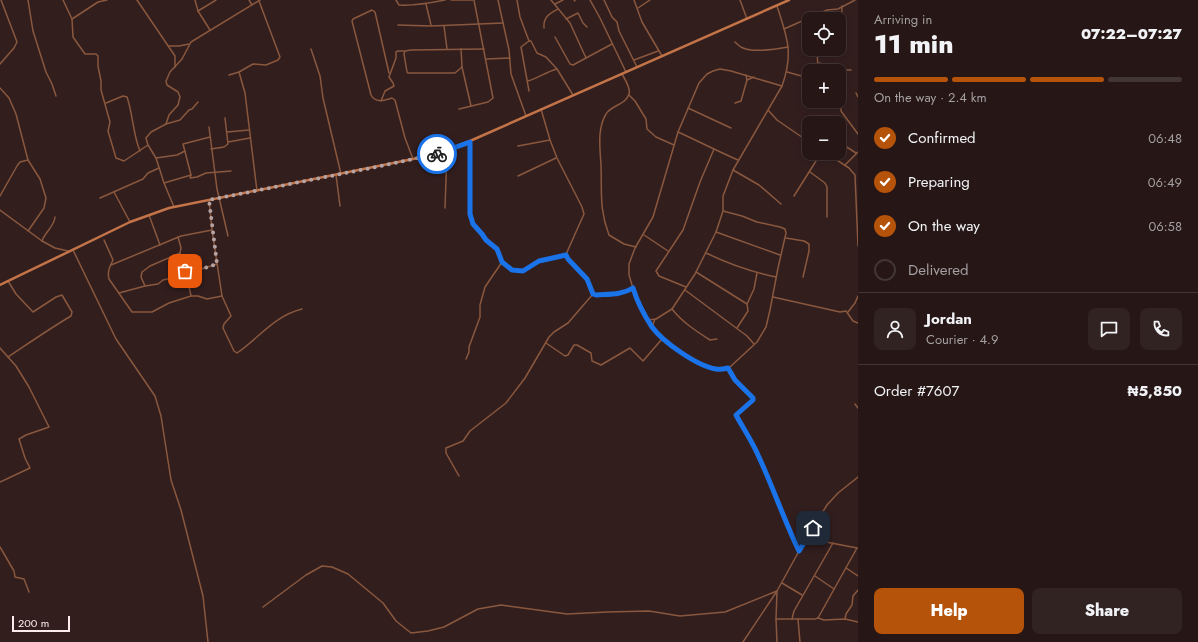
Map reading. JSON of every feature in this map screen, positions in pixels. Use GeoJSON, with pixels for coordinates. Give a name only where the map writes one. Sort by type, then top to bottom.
{"type":"FeatureCollection","features":[{"type":"Feature","properties":{"kind":"main road"},"geometry":{"type":"LineString","coordinates":[[0,285],[130,222],[174,207],[413,159],[470,142],[541,109],[789,0]]}},
{"type":"Feature","properties":{"kind":"street"},"geometry":{"type":"LineString","coordinates":[[0,64],[14,48],[17,42],[1,0]]}},
{"type":"Feature","properties":{"kind":"street"},"geometry":{"type":"LineString","coordinates":[[28,0],[33,31],[46,72],[56,96]]}},
{"type":"Feature","properties":{"kind":"street"},"geometry":{"type":"LineString","coordinates":[[63,0],[72,19],[74,40],[85,54],[96,54],[98,56],[101,90],[110,122],[108,131],[116,158],[124,161],[148,145]]}},
{"type":"Feature","properties":{"kind":"street"},"geometry":{"type":"LineString","coordinates":[[72,19],[98,2],[107,0]]}},
{"type":"Feature","properties":{"kind":"street"},"geometry":{"type":"LineString","coordinates":[[138,0],[175,56],[175,66]]}},
{"type":"Feature","properties":{"kind":"street"},"geometry":{"type":"LineString","coordinates":[[195,0],[198,11],[210,30]]}},
{"type":"Feature","properties":{"kind":"street"},"geometry":{"type":"LineString","coordinates":[[198,11],[216,0]]}},
{"type":"Feature","properties":{"kind":"street"},"geometry":{"type":"LineString","coordinates":[[249,0],[252,5]]}},
{"type":"Feature","properties":{"kind":"street"},"geometry":{"type":"LineString","coordinates":[[169,46],[190,44],[259,0],[280,57],[278,60],[266,65],[254,64],[239,72],[229,75]]}},
{"type":"Feature","properties":{"kind":"street"},"geometry":{"type":"LineString","coordinates":[[396,0],[399,5],[426,4],[445,0]]}},
{"type":"Feature","properties":{"kind":"street"},"geometry":{"type":"LineString","coordinates":[[451,0],[474,0],[493,98],[488,102],[458,109]]}},
{"type":"Feature","properties":{"kind":"street"},"geometry":{"type":"LineString","coordinates":[[498,0],[510,58],[511,74],[526,116]]}},
{"type":"Feature","properties":{"kind":"street"},"geometry":{"type":"LineString","coordinates":[[516,0],[520,17],[529,41],[531,41],[537,53],[546,57],[557,69],[573,95]]}},
{"type":"Feature","properties":{"kind":"street"},"geometry":{"type":"LineString","coordinates":[[551,0],[570,23],[578,44],[586,58]]}},
{"type":"Feature","properties":{"kind":"street"},"geometry":{"type":"LineString","coordinates":[[555,4],[562,0]]}},
{"type":"Feature","properties":{"kind":"street"},"geometry":{"type":"LineString","coordinates":[[590,0],[626,72]]}},
{"type":"Feature","properties":{"kind":"street"},"geometry":{"type":"LineString","coordinates":[[604,0],[612,17],[617,22],[619,31],[637,67]]}},
{"type":"Feature","properties":{"kind":"street"},"geometry":{"type":"LineString","coordinates":[[634,0],[642,22],[662,56]]}},
{"type":"Feature","properties":{"kind":"street"},"geometry":{"type":"LineString","coordinates":[[638,8],[650,0]]}},
{"type":"Feature","properties":{"kind":"street"},"geometry":{"type":"LineString","coordinates":[[740,0],[747,19]]}},
{"type":"Feature","properties":{"kind":"street"},"geometry":{"type":"LineString","coordinates":[[823,12],[827,10],[834,10],[854,0]]}},
{"type":"Feature","properties":{"kind":"street"},"geometry":{"type":"LineString","coordinates":[[426,4],[432,26]]}},
{"type":"Feature","properties":{"kind":"street"},"geometry":{"type":"LineString","coordinates":[[648,320],[656,319],[672,308],[696,272],[716,232],[723,211],[724,204],[722,198],[726,185],[738,160],[782,86],[787,72],[789,47],[777,6]]}},
{"type":"Feature","properties":{"kind":"street"},"geometry":{"type":"LineString","coordinates":[[842,6],[842,12]]}},
{"type":"Feature","properties":{"kind":"street"},"geometry":{"type":"LineString","coordinates":[[544,28],[545,18],[548,14],[558,9]]}},
{"type":"Feature","properties":{"kind":"street"},"geometry":{"type":"LineString","coordinates":[[381,101],[385,92],[394,86],[389,77],[375,12],[372,10],[353,19],[352,21],[371,95],[381,101],[392,98],[395,100],[405,138],[413,159]]}},
{"type":"Feature","properties":{"kind":"street"},"geometry":{"type":"LineString","coordinates":[[566,19],[578,12],[582,22],[587,27]]}},
{"type":"Feature","properties":{"kind":"street"},"geometry":{"type":"LineString","coordinates":[[398,25],[444,26],[503,23]]}},
{"type":"Feature","properties":{"kind":"street"},"geometry":{"type":"LineString","coordinates":[[784,29],[802,23]]}},
{"type":"Feature","properties":{"kind":"street"},"geometry":{"type":"LineString","coordinates":[[444,26],[448,49]]}},
{"type":"Feature","properties":{"kind":"street"},"geometry":{"type":"LineString","coordinates":[[555,37],[570,64],[573,65],[612,44]]}},
{"type":"Feature","properties":{"kind":"street"},"geometry":{"type":"LineString","coordinates":[[529,41],[520,47],[529,92]]}},
{"type":"Feature","properties":{"kind":"street"},"geometry":{"type":"LineString","coordinates":[[735,42],[743,48],[756,50],[770,50],[789,47]]}},
{"type":"Feature","properties":{"kind":"street"},"geometry":{"type":"LineString","coordinates":[[166,124],[169,115],[176,108],[180,100],[178,92],[166,83],[170,72],[182,59],[190,44]]}},
{"type":"Feature","properties":{"kind":"street"},"geometry":{"type":"LineString","coordinates":[[311,49],[320,76],[323,98],[341,174]]}},
{"type":"Feature","properties":{"kind":"street"},"geometry":{"type":"LineString","coordinates":[[389,74],[393,66],[396,52],[448,49],[484,49]]}},
{"type":"Feature","properties":{"kind":"street"},"geometry":{"type":"LineString","coordinates":[[460,49],[463,73],[471,106]]}},
{"type":"Feature","properties":{"kind":"street"},"geometry":{"type":"LineString","coordinates":[[405,51],[404,54],[407,73],[463,73]]}},
{"type":"Feature","properties":{"kind":"street"},"geometry":{"type":"LineString","coordinates":[[633,61],[658,51]]}},
{"type":"Feature","properties":{"kind":"street"},"geometry":{"type":"LineString","coordinates":[[817,56],[818,64]]}},
{"type":"Feature","properties":{"kind":"street"},"geometry":{"type":"LineString","coordinates":[[486,59],[510,58]]}},
{"type":"Feature","properties":{"kind":"street"},"geometry":{"type":"LineString","coordinates":[[455,73],[462,67]]}},
{"type":"Feature","properties":{"kind":"street"},"geometry":{"type":"LineString","coordinates":[[527,82],[536,79],[547,72],[557,69]]}},
{"type":"Feature","properties":{"kind":"street"},"geometry":{"type":"LineString","coordinates":[[723,211],[757,222],[783,228],[786,231],[786,238],[780,255],[774,297],[766,327],[754,344],[736,363],[728,368],[717,370],[680,351],[662,338],[652,327],[633,288],[629,269],[631,257],[650,225],[658,204],[678,132],[699,83],[707,74],[720,69],[754,77],[782,86]]}},
{"type":"Feature","properties":{"kind":"street"},"geometry":{"type":"LineString","coordinates":[[846,69],[851,70]]}},
{"type":"Feature","properties":{"kind":"street"},"geometry":{"type":"LineString","coordinates":[[239,72],[245,92],[257,191]]}},
{"type":"Feature","properties":{"kind":"street"},"geometry":{"type":"LineString","coordinates":[[787,72],[802,76]]}},
{"type":"Feature","properties":{"kind":"street"},"geometry":{"type":"LineString","coordinates":[[622,74],[629,90],[629,95],[635,101],[646,119],[647,129],[656,137],[674,146]]}},
{"type":"Feature","properties":{"kind":"street"},"geometry":{"type":"LineString","coordinates":[[735,103],[741,101],[747,80],[746,75]]}},
{"type":"Feature","properties":{"kind":"street"},"geometry":{"type":"LineString","coordinates":[[747,80],[754,77]]}},
{"type":"Feature","properties":{"kind":"street"},"geometry":{"type":"LineString","coordinates":[[0,88],[9,98],[16,114],[28,160],[40,179],[46,198],[44,208],[28,231]]}},
{"type":"Feature","properties":{"kind":"street"},"geometry":{"type":"LineString","coordinates":[[856,93],[858,97]]}},
{"type":"Feature","properties":{"kind":"street"},"geometry":{"type":"LineString","coordinates":[[629,95],[624,101],[607,112],[601,129],[600,195],[602,213],[609,235],[624,244],[636,247]]}},
{"type":"Feature","properties":{"kind":"street"},"geometry":{"type":"LineString","coordinates":[[105,103],[123,96],[127,97],[136,134],[136,143],[140,151]]}},
{"type":"Feature","properties":{"kind":"street"},"geometry":{"type":"LineString","coordinates":[[174,207],[156,158],[148,145],[146,138],[148,134],[166,124],[180,120],[198,102]]}},
{"type":"Feature","properties":{"kind":"street"},"geometry":{"type":"LineString","coordinates":[[688,108],[731,128]]}},
{"type":"Feature","properties":{"kind":"street"},"geometry":{"type":"LineString","coordinates":[[841,108],[841,111],[858,134]]}},
{"type":"Feature","properties":{"kind":"street"},"geometry":{"type":"LineString","coordinates":[[541,109],[557,158],[584,214],[566,255]]}},
{"type":"Feature","properties":{"kind":"street"},"geometry":{"type":"LineString","coordinates":[[768,110],[777,120],[802,137]]}},
{"type":"Feature","properties":{"kind":"street"},"geometry":{"type":"LineString","coordinates":[[211,149],[227,146],[228,142],[225,118]]}},
{"type":"Feature","properties":{"kind":"street"},"geometry":{"type":"LineString","coordinates":[[209,127],[214,171],[228,236]]}},
{"type":"Feature","properties":{"kind":"street"},"geometry":{"type":"LineString","coordinates":[[227,132],[249,130]]}},
{"type":"Feature","properties":{"kind":"street"},"geometry":{"type":"LineString","coordinates":[[678,132],[738,160]]}},
{"type":"Feature","properties":{"kind":"street"},"geometry":{"type":"LineString","coordinates":[[210,137],[184,143],[183,146],[191,175],[190,178],[197,177],[206,172],[231,171]]}},
{"type":"Feature","properties":{"kind":"street"},"geometry":{"type":"LineString","coordinates":[[228,142],[250,138]]}},
{"type":"Feature","properties":{"kind":"street"},"geometry":{"type":"LineString","coordinates":[[518,146],[550,140]]}},
{"type":"Feature","properties":{"kind":"street"},"geometry":{"type":"LineString","coordinates":[[470,142],[470,214],[473,224],[486,240],[497,249],[502,262],[512,270],[523,271],[539,261],[566,255]]}},
{"type":"Feature","properties":{"kind":"street"},"geometry":{"type":"LineString","coordinates":[[845,165],[857,152],[846,146]]}},
{"type":"Feature","properties":{"kind":"street"},"geometry":{"type":"LineString","coordinates":[[687,287],[659,276],[656,273],[656,269],[683,230],[700,182],[714,149]]}},
{"type":"Feature","properties":{"kind":"street"},"geometry":{"type":"LineString","coordinates":[[156,158],[182,153],[185,150]]}},
{"type":"Feature","properties":{"kind":"street"},"geometry":{"type":"LineString","coordinates":[[445,208],[447,150]]}},
{"type":"Feature","properties":{"kind":"street"},"geometry":{"type":"LineString","coordinates":[[518,176],[557,158]]}},
{"type":"Feature","properties":{"kind":"street"},"geometry":{"type":"LineString","coordinates":[[0,196],[20,162],[28,160]]}},
{"type":"Feature","properties":{"kind":"street"},"geometry":{"type":"LineString","coordinates":[[794,196],[817,160]]}},
{"type":"Feature","properties":{"kind":"street"},"geometry":{"type":"LineString","coordinates":[[837,160],[845,165],[855,175],[858,246]]}},
{"type":"Feature","properties":{"kind":"street"},"geometry":{"type":"LineString","coordinates":[[100,198],[143,179],[148,174],[159,168]]}},
{"type":"Feature","properties":{"kind":"street"},"geometry":{"type":"LineString","coordinates":[[733,170],[759,185],[781,204]]}},
{"type":"Feature","properties":{"kind":"street"},"geometry":{"type":"LineString","coordinates":[[810,172],[825,183],[827,187],[827,217]]}},
{"type":"Feature","properties":{"kind":"street"},"geometry":{"type":"LineString","coordinates":[[164,183],[191,175]]}},
{"type":"Feature","properties":{"kind":"street"},"geometry":{"type":"LineString","coordinates":[[336,175],[340,206]]}},
{"type":"Feature","properties":{"kind":"street"},"geometry":{"type":"LineString","coordinates":[[113,192],[130,222]]}},
{"type":"Feature","properties":{"kind":"street"},"geometry":{"type":"LineString","coordinates":[[209,200],[222,296],[231,316],[224,324],[223,328],[234,351],[237,353],[256,338],[269,325],[290,312],[302,309]]}},
{"type":"Feature","properties":{"kind":"street"},"geometry":{"type":"LineString","coordinates":[[0,210],[42,241],[55,248],[68,251]]}},
{"type":"Feature","properties":{"kind":"street"},"geometry":{"type":"LineString","coordinates":[[149,215],[160,245]]}},
{"type":"Feature","properties":{"kind":"street"},"geometry":{"type":"LineString","coordinates":[[42,241],[55,222],[56,217]]}},
{"type":"Feature","properties":{"kind":"street"},"geometry":{"type":"LineString","coordinates":[[111,265],[178,237],[212,230]]}},
{"type":"Feature","properties":{"kind":"street"},"geometry":{"type":"LineString","coordinates":[[716,232],[780,255]]}},
{"type":"Feature","properties":{"kind":"street"},"geometry":{"type":"LineString","coordinates":[[644,235],[668,251]]}},
{"type":"Feature","properties":{"kind":"street"},"geometry":{"type":"LineString","coordinates":[[178,237],[181,248],[180,253],[191,296]]}},
{"type":"Feature","properties":{"kind":"street"},"geometry":{"type":"LineString","coordinates":[[786,238],[804,241],[809,244],[809,251],[803,277]]}},
{"type":"Feature","properties":{"kind":"street"},"geometry":{"type":"LineString","coordinates":[[104,240],[112,258],[108,276],[130,311],[134,313],[152,312],[169,303],[191,296],[198,296],[207,299],[222,296]]}},
{"type":"Feature","properties":{"kind":"street"},"geometry":{"type":"LineString","coordinates":[[72,249],[116,339],[155,396],[161,416],[171,480],[181,510],[202,596],[208,642]]}},
{"type":"Feature","properties":{"kind":"street"},"geometry":{"type":"LineString","coordinates":[[145,286],[141,274],[144,269],[180,253]]}},
{"type":"Feature","properties":{"kind":"street"},"geometry":{"type":"LineString","coordinates":[[706,253],[722,261],[757,273],[776,277]]}},
{"type":"Feature","properties":{"kind":"street"},"geometry":{"type":"LineString","coordinates":[[566,255],[587,279],[593,294]]}},
{"type":"Feature","properties":{"kind":"street"},"geometry":{"type":"LineString","coordinates":[[466,358],[480,317],[480,305],[485,287],[502,262]]}},
{"type":"Feature","properties":{"kind":"street"},"geometry":{"type":"LineString","coordinates":[[119,293],[158,284],[185,271],[198,270],[217,264]]}},
{"type":"Feature","properties":{"kind":"street"},"geometry":{"type":"LineString","coordinates":[[696,272],[747,304]]}},
{"type":"Feature","properties":{"kind":"street"},"geometry":{"type":"LineString","coordinates":[[737,328],[748,311],[747,304],[754,289],[757,273]]}},
{"type":"Feature","properties":{"kind":"street"},"geometry":{"type":"LineString","coordinates":[[8,281],[16,294],[33,312],[56,297],[62,295],[72,312],[71,316],[8,357]]}},
{"type":"Feature","properties":{"kind":"street"},"geometry":{"type":"LineString","coordinates":[[593,294],[619,294],[633,288]]}},
{"type":"Feature","properties":{"kind":"street"},"geometry":{"type":"LineString","coordinates":[[685,290],[703,305],[737,328],[754,344]]}},
{"type":"Feature","properties":{"kind":"street"},"geometry":{"type":"LineString","coordinates":[[459,476],[446,453],[446,448],[465,440],[470,431],[506,403],[525,378],[554,332],[568,323],[593,294]]}},
{"type":"Feature","properties":{"kind":"street"},"geometry":{"type":"LineString","coordinates":[[848,312],[858,296]]}},
{"type":"Feature","properties":{"kind":"street"},"geometry":{"type":"LineString","coordinates":[[774,297],[840,312],[845,310],[848,312],[853,321],[858,323]]}},
{"type":"Feature","properties":{"kind":"street"},"geometry":{"type":"LineString","coordinates":[[672,308],[699,333],[710,340],[717,339]]}},
{"type":"Feature","properties":{"kind":"street"},"geometry":{"type":"LineString","coordinates":[[652,327],[656,319]]}},
{"type":"Feature","properties":{"kind":"street"},"geometry":{"type":"LineString","coordinates":[[546,343],[565,356],[568,355],[574,345],[577,345],[591,353],[592,361],[601,365],[630,348],[643,361],[662,338]]}},
{"type":"Feature","properties":{"kind":"street"},"geometry":{"type":"LineString","coordinates":[[0,348],[16,366],[29,387],[49,426],[26,435],[19,440],[30,468],[0,482]]}},
{"type":"Feature","properties":{"kind":"street"},"geometry":{"type":"LineString","coordinates":[[728,368],[735,380],[753,398],[753,400],[736,415],[758,455],[799,551]]}},
{"type":"Feature","properties":{"kind":"street"},"geometry":{"type":"LineString","coordinates":[[855,404],[858,408]]}},
{"type":"Feature","properties":{"kind":"street"},"geometry":{"type":"LineString","coordinates":[[743,642],[777,592],[804,542],[832,499],[858,477]]}},
{"type":"Feature","properties":{"kind":"street"},"geometry":{"type":"LineString","coordinates":[[804,542],[834,543],[858,548],[818,618]]}},
{"type":"Feature","properties":{"kind":"street"},"geometry":{"type":"LineString","coordinates":[[792,619],[794,612],[834,543]]}},
{"type":"Feature","properties":{"kind":"street"},"geometry":{"type":"LineString","coordinates":[[0,547],[10,564],[15,577],[24,579],[29,592]]}},
{"type":"Feature","properties":{"kind":"street"},"geometry":{"type":"LineString","coordinates":[[263,607],[306,575],[322,566],[332,567],[348,574],[382,603],[396,621],[411,633],[444,627],[478,609],[501,605],[567,614],[649,611],[680,616],[726,612],[777,592]]}},
{"type":"Feature","properties":{"kind":"street"},"geometry":{"type":"LineString","coordinates":[[846,568],[858,576]]}},
{"type":"Feature","properties":{"kind":"street"},"geometry":{"type":"LineString","coordinates":[[814,576],[834,589]]}},
{"type":"Feature","properties":{"kind":"street"},"geometry":{"type":"LineString","coordinates":[[782,583],[803,596]]}},
{"type":"Feature","properties":{"kind":"street"},"geometry":{"type":"LineString","coordinates":[[846,619],[846,614],[852,605],[853,596],[858,590]]}},
{"type":"Feature","properties":{"kind":"street"},"geometry":{"type":"LineString","coordinates":[[777,592],[777,642]]}},
{"type":"Feature","properties":{"kind":"street"},"geometry":{"type":"LineString","coordinates":[[776,619],[846,619],[858,622]]}},
{"type":"Feature","properties":{"kind":"street"},"geometry":{"type":"LineString","coordinates":[[798,619],[800,642]]}},
{"type":"Feature","properties":{"kind":"way so far"},"geometry":{"type":"LineString","coordinates":[[185,271],[198,270],[217,264],[209,200],[437,154]]}},
{"type":"Feature","properties":{"kind":"route"},"geometry":{"type":"LineString","coordinates":[[437,154],[470,142],[471,158],[469,200],[470,214],[473,224],[486,240],[497,249],[502,262],[512,270],[523,271],[531,267],[536,262],[566,255],[587,279],[593,294],[619,294],[633,288],[644,314],[652,327],[662,338],[700,363],[717,370],[728,368],[735,380],[753,398],[753,400],[736,415],[758,455],[799,551],[813,528]]}}]}
